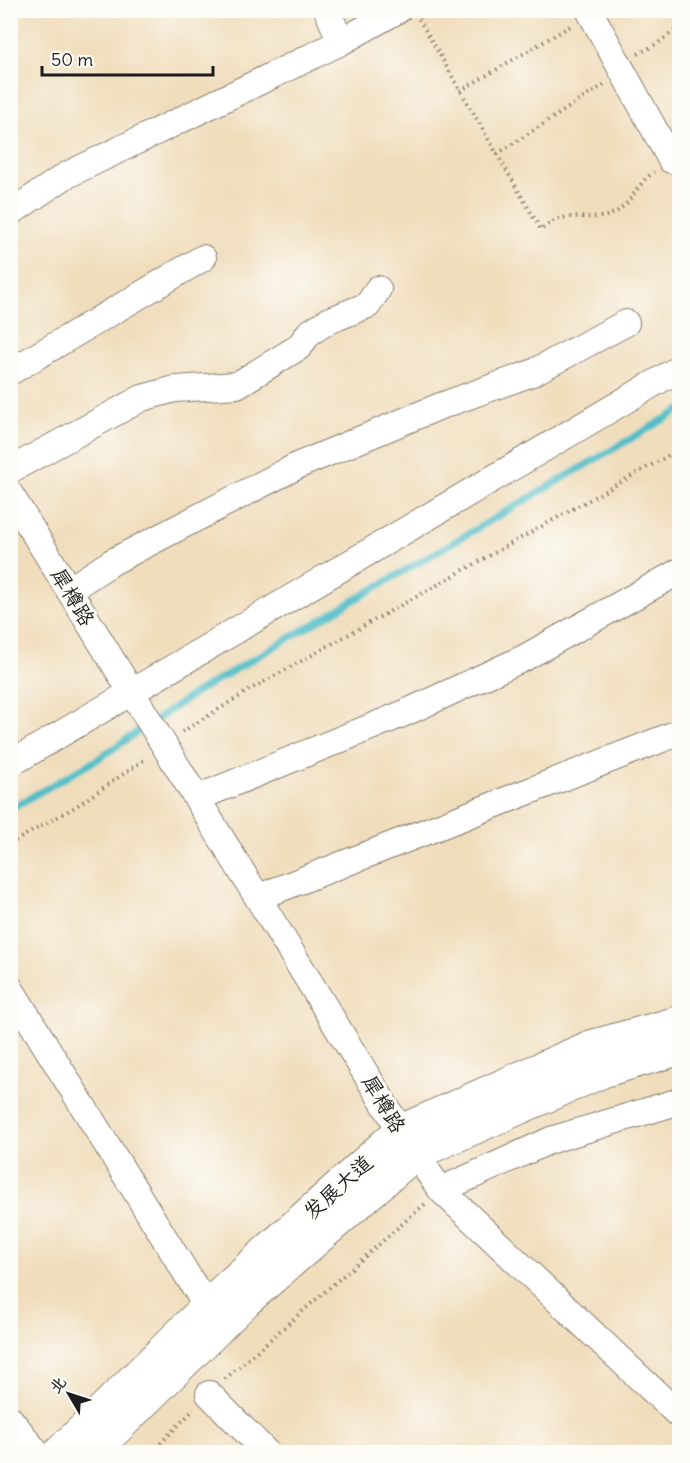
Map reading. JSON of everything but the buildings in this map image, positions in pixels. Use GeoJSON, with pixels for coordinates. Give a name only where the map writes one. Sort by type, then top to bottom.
{"type":"FeatureCollection","features":[{"type":"Feature","properties":{"kind":"main road","name":"发展大道"},"geometry":{"type":"LineString","coordinates":[[60,1452],[207,1308],[407,1142],[589,1047],[680,1022]]}},
{"type":"Feature","properties":{"kind":"main road","name":"发展大道"},"geometry":{"type":"LineString","coordinates":[[93,1452],[407,1142],[604,1071],[680,1049]]}},
{"type":"Feature","properties":{"kind":"street"},"geometry":{"type":"LineString","coordinates":[[327,10],[341,42]]}},
{"type":"Feature","properties":{"kind":"street"},"geometry":{"type":"LineString","coordinates":[[10,213],[65,176],[341,42],[398,10]]}},
{"type":"Feature","properties":{"kind":"street"},"geometry":{"type":"LineString","coordinates":[[590,12],[671,160]]}},
{"type":"Feature","properties":{"kind":"street"},"geometry":{"type":"LineString","coordinates":[[10,372],[203,258]]}},
{"type":"Feature","properties":{"kind":"street"},"geometry":{"type":"LineString","coordinates":[[10,470],[142,398],[176,389],[237,385],[299,347],[309,333],[327,321],[368,304],[378,289]]}},
{"type":"Feature","properties":{"kind":"street"},"geometry":{"type":"LineString","coordinates":[[69,590],[112,562],[299,465],[438,407],[532,373],[626,323]]}},
{"type":"Feature","properties":{"kind":"street"},"geometry":{"type":"LineString","coordinates":[[10,764],[134,696],[680,368]]}},
{"type":"Feature","properties":{"kind":"street","name":"犀樽路"},"geometry":{"type":"LineString","coordinates":[[10,494],[407,1142],[441,1190],[680,1416]]}},
{"type":"Feature","properties":{"kind":"street"},"geometry":{"type":"LineString","coordinates":[[197,798],[405,713],[513,663],[680,571]]}},
{"type":"Feature","properties":{"kind":"street"},"geometry":{"type":"LineString","coordinates":[[259,897],[680,732]]}},
{"type":"Feature","properties":{"kind":"street"},"geometry":{"type":"LineString","coordinates":[[10,988],[207,1308]]}},
{"type":"Feature","properties":{"kind":"street"},"geometry":{"type":"LineString","coordinates":[[441,1190],[551,1140],[680,1101]]}},
{"type":"Feature","properties":{"kind":"street"},"geometry":{"type":"LineString","coordinates":[[209,1394],[266,1452]]}},
{"type":"Feature","properties":{"kind":"street"},"geometry":{"type":"LineString","coordinates":[[10,1419],[36,1452]]}},
{"type":"Feature","properties":{"kind":"path"},"geometry":{"type":"LineString","coordinates":[[414,10],[541,230],[556,219],[597,218],[615,212],[632,198],[640,181],[671,160]]}},
{"type":"Feature","properties":{"kind":"path"},"geometry":{"type":"LineString","coordinates":[[460,91],[590,12]]}},
{"type":"Feature","properties":{"kind":"path"},"geometry":{"type":"LineString","coordinates":[[497,154],[680,27]]}},
{"type":"Feature","properties":{"kind":"path"},"geometry":{"type":"LineString","coordinates":[[10,844],[75,807],[161,741],[680,448]]}},
{"type":"Feature","properties":{"kind":"path"},"geometry":{"type":"LineString","coordinates":[[152,1452],[209,1394],[441,1190]]}},
{"type":"Feature","properties":{"kind":"waterway"},"geometry":{"type":"LineString","coordinates":[[156,720],[195,693],[680,410]]}},
{"type":"Feature","properties":{"kind":"waterway"},"geometry":{"type":"LineString","coordinates":[[10,809],[98,759],[146,726]]}}]}
